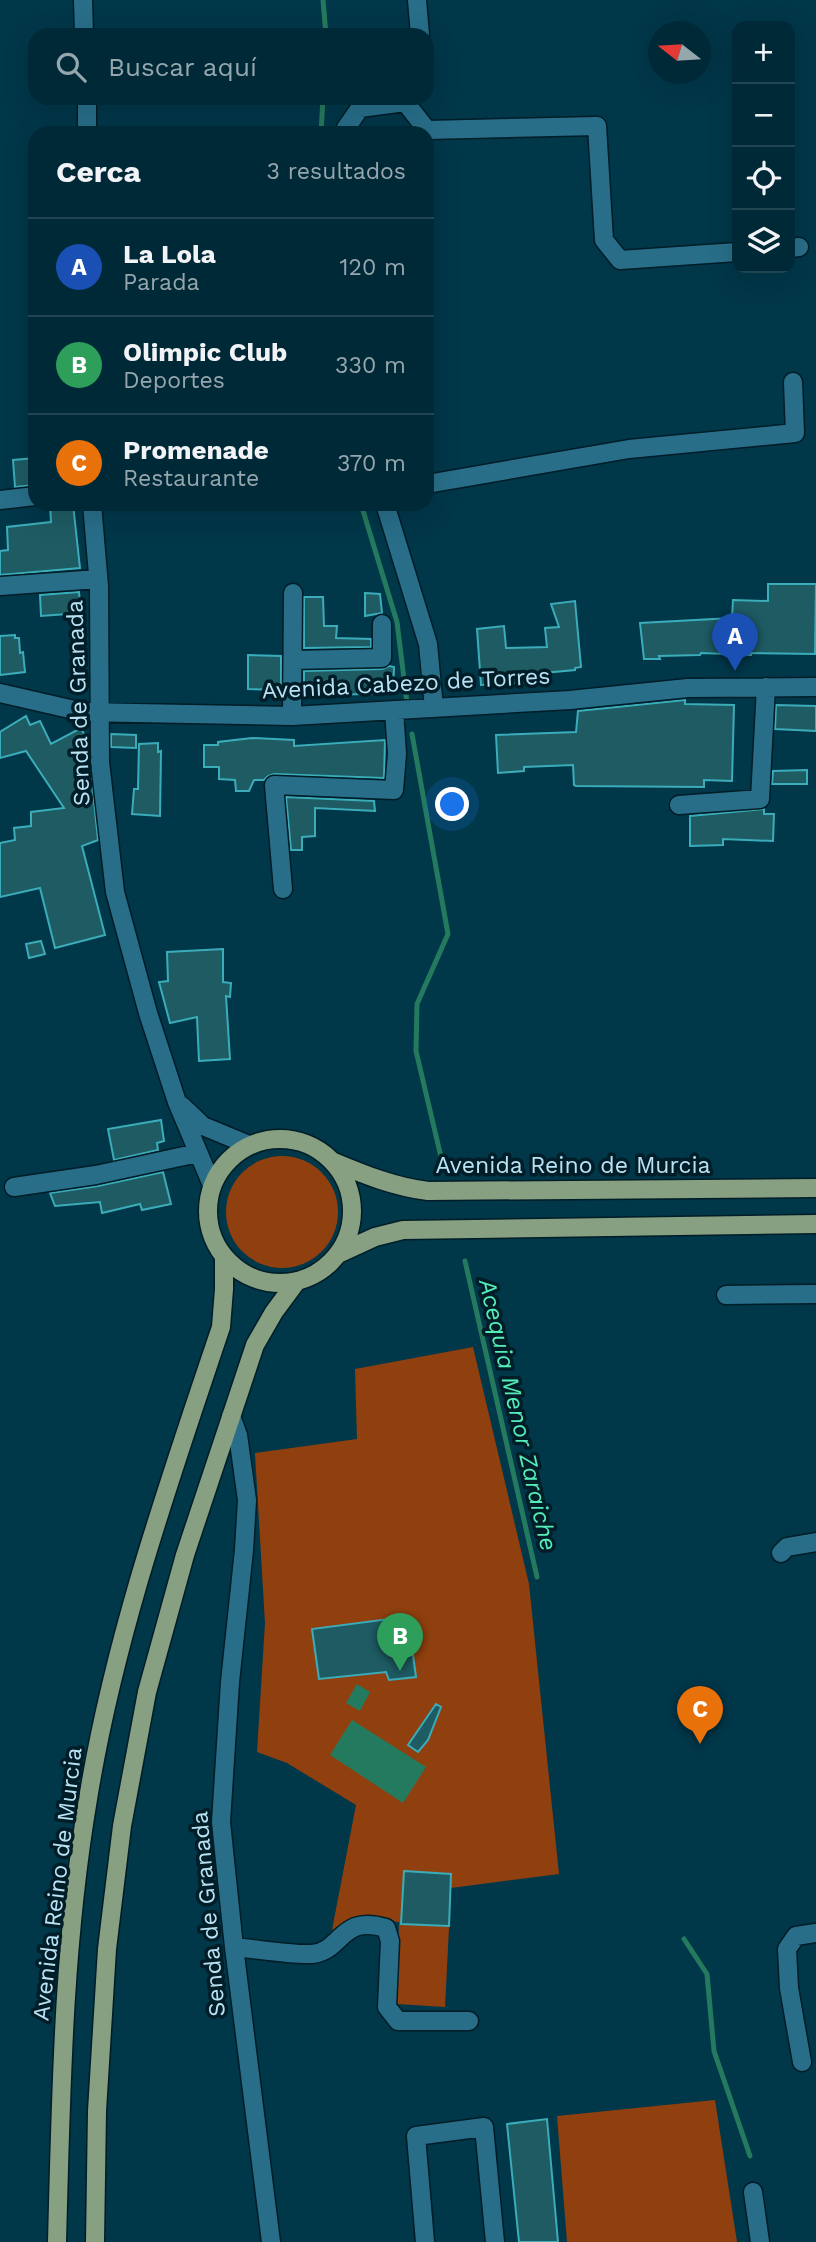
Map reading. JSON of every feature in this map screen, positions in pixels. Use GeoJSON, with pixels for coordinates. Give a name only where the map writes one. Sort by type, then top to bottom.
{"type":"FeatureCollection","features":[{"type":"Feature","properties":{"kind":"main road"},"geometry":{"type":"LineString","coordinates":[[338,1254],[349,1232],[352,1208],[347,1183],[326,1154],[302,1141],[276,1138],[248,1145],[227,1161],[212,1185],[208,1210],[212,1235],[224,1257],[245,1274],[270,1283],[297,1281],[320,1271],[338,1254],[375,1237],[403,1230],[816,1224]]}},
{"type":"Feature","properties":{"kind":"main road","name":"Avenida Reino de Murcia"},"geometry":{"type":"LineString","coordinates":[[334,1162],[404,1188],[428,1191],[816,1188]]}},
{"type":"Feature","properties":{"kind":"main road","name":"Avenida Reino de Murcia"},"geometry":{"type":"LineString","coordinates":[[57,2242],[63,2035],[71,1936],[88,1799],[123,1637],[220,1327],[225,1289],[224,1257]]}},
{"type":"Feature","properties":{"kind":"main road"},"geometry":{"type":"LineString","coordinates":[[95,2242],[101,2025],[111,1911],[122,1826],[148,1692],[185,1555],[255,1345],[274,1312],[297,1281]]}},
{"type":"Feature","properties":{"kind":"street"},"geometry":{"type":"LineString","coordinates":[[83,0],[84,28]]}},
{"type":"Feature","properties":{"kind":"street"},"geometry":{"type":"LineString","coordinates":[[417,0],[419,28]]}},
{"type":"Feature","properties":{"kind":"street"},"geometry":{"type":"LineString","coordinates":[[86,105],[88,126]]}},
{"type":"Feature","properties":{"kind":"street"},"geometry":{"type":"LineString","coordinates":[[347,126],[360,108],[377,105]]}},
{"type":"Feature","properties":{"kind":"street"},"geometry":{"type":"LineString","coordinates":[[410,105],[425,126]]}},
{"type":"Feature","properties":{"kind":"street"},"geometry":{"type":"LineString","coordinates":[[434,130],[597,126],[604,240],[620,260],[732,252]]}},
{"type":"Feature","properties":{"kind":"street"},"geometry":{"type":"LineString","coordinates":[[434,483],[629,449],[794,433],[793,382]]}},
{"type":"Feature","properties":{"kind":"street"},"geometry":{"type":"LineString","coordinates":[[0,500],[28,497]]}},
{"type":"Feature","properties":{"kind":"street","name":"Senda de Granada"},"geometry":{"type":"LineString","coordinates":[[93,511],[98,579],[100,762],[115,892],[148,1013],[177,1102],[212,1185]]}},
{"type":"Feature","properties":{"kind":"street"},"geometry":{"type":"LineString","coordinates":[[387,511],[428,644],[434,708]]}},
{"type":"Feature","properties":{"kind":"street"},"geometry":{"type":"LineString","coordinates":[[0,586],[98,579]]}},
{"type":"Feature","properties":{"kind":"street"},"geometry":{"type":"LineString","coordinates":[[292,716],[293,593]]}},
{"type":"Feature","properties":{"kind":"street"},"geometry":{"type":"LineString","coordinates":[[293,660],[382,658],[382,624]]}},
{"type":"Feature","properties":{"kind":"street"},"geometry":{"type":"LineString","coordinates":[[679,805],[760,799],[766,687]]}},
{"type":"Feature","properties":{"kind":"street","name":"Avenida Cabezo de Torres"},"geometry":{"type":"LineString","coordinates":[[0,693],[75,711],[292,716],[570,700],[688,688],[816,687]]}},
{"type":"Feature","properties":{"kind":"street"},"geometry":{"type":"LineString","coordinates":[[283,889],[274,785],[394,790],[397,754],[394,710]]}},
{"type":"Feature","properties":{"kind":"street"},"geometry":{"type":"LineString","coordinates":[[177,1102],[203,1125],[248,1145]]}},
{"type":"Feature","properties":{"kind":"street"},"geometry":{"type":"LineString","coordinates":[[15,1187],[96,1175],[198,1153]]}},
{"type":"Feature","properties":{"kind":"street"},"geometry":{"type":"LineString","coordinates":[[726,1295],[816,1294]]}},
{"type":"Feature","properties":{"kind":"street","name":"Senda de Granada"},"geometry":{"type":"LineString","coordinates":[[231,1416],[238,1435],[247,1500],[230,1682],[221,1822],[271,2242]]}},
{"type":"Feature","properties":{"kind":"street"},"geometry":{"type":"LineString","coordinates":[[781,1553],[787,1547],[816,1542]]}},
{"type":"Feature","properties":{"kind":"street"},"geometry":{"type":"LineString","coordinates":[[234,1947],[313,1954],[328,1948],[347,1930],[372,1924],[386,1928],[390,1941],[387,2007],[398,2021],[469,2021]]}},
{"type":"Feature","properties":{"kind":"street"},"geometry":{"type":"LineString","coordinates":[[802,2062],[789,1988],[787,1949],[796,1936],[816,1933]]}},
{"type":"Feature","properties":{"kind":"street"},"geometry":{"type":"LineString","coordinates":[[425,2242],[416,2136],[484,2127],[495,2242]]}},
{"type":"Feature","properties":{"kind":"street"},"geometry":{"type":"LineString","coordinates":[[753,2192],[760,2242]]}},
{"type":"Feature","properties":{"kind":"shaded area"},"geometry":{"type":"Polygon","coordinates":[[[282,1156],[303,1161],[321,1173],[333,1191],[338,1212],[333,1233],[321,1251],[303,1263],[282,1268],[261,1263],[243,1251],[231,1233],[226,1212],[231,1191],[243,1173],[261,1161],[282,1156]]]}},
{"type":"Feature","properties":{"kind":"shaded area"},"geometry":{"type":"Polygon","coordinates":[[[473,1347],[529,1584],[559,1874],[451,1888],[445,2007],[397,2004],[399,1922],[353,1919],[332,1930],[356,1805],[287,1763],[257,1752],[265,1623],[255,1453],[357,1439],[355,1369],[473,1347]]]}},
{"type":"Feature","properties":{"kind":"shaded area"},"geometry":{"type":"Polygon","coordinates":[[[357,1684],[370,1692],[360,1711],[346,1703],[357,1684]]]}},
{"type":"Feature","properties":{"kind":"shaded area"},"geometry":{"type":"Polygon","coordinates":[[[352,1720],[426,1767],[403,1803],[330,1755],[352,1720]]]}},
{"type":"Feature","properties":{"kind":"shaded area"},"geometry":{"type":"Polygon","coordinates":[[[715,2100],[737,2242],[567,2242],[557,2116],[715,2100]]]}},
{"type":"Feature","properties":{"kind":"building"},"geometry":{"type":"Polygon","coordinates":[[[28,459],[28,486],[15,487],[13,460],[28,459]]]}},
{"type":"Feature","properties":{"kind":"building"},"geometry":{"type":"Polygon","coordinates":[[[50,511],[74,511],[80,568],[0,575],[0,551],[8,550],[7,527],[51,522],[50,511]]]}},
{"type":"Feature","properties":{"kind":"building"},"geometry":{"type":"Polygon","coordinates":[[[768,584],[816,584],[815,654],[701,653],[644,659],[640,623],[732,618],[733,600],[768,601],[768,584]]]}},
{"type":"Feature","properties":{"kind":"building"},"geometry":{"type":"Polygon","coordinates":[[[79,592],[81,613],[41,616],[40,595],[79,592]]]}},
{"type":"Feature","properties":{"kind":"building"},"geometry":{"type":"Polygon","coordinates":[[[365,593],[380,594],[382,613],[365,616],[365,593]]]}},
{"type":"Feature","properties":{"kind":"building"},"geometry":{"type":"Polygon","coordinates":[[[304,597],[323,597],[324,626],[337,626],[336,638],[371,639],[371,647],[304,648],[304,597]]]}},
{"type":"Feature","properties":{"kind":"building"},"geometry":{"type":"Polygon","coordinates":[[[575,601],[581,667],[575,670],[532,674],[532,682],[481,685],[477,629],[504,626],[506,648],[547,647],[545,628],[559,627],[551,604],[575,601]]]}},
{"type":"Feature","properties":{"kind":"building"},"geometry":{"type":"Polygon","coordinates":[[[15,635],[15,638],[19,638],[20,653],[23,652],[25,672],[0,675],[0,636],[15,635]]]}},
{"type":"Feature","properties":{"kind":"building"},"geometry":{"type":"Polygon","coordinates":[[[248,655],[281,656],[281,690],[248,689],[248,655]]]}},
{"type":"Feature","properties":{"kind":"building"},"geometry":{"type":"Polygon","coordinates":[[[394,667],[393,693],[304,696],[304,671],[382,669],[394,667]]]}},
{"type":"Feature","properties":{"kind":"building"},"geometry":{"type":"Polygon","coordinates":[[[685,700],[685,704],[734,705],[732,781],[704,780],[704,787],[576,786],[573,765],[524,767],[524,771],[498,773],[496,735],[576,732],[578,711],[685,700]]]}},
{"type":"Feature","properties":{"kind":"building"},"geometry":{"type":"Polygon","coordinates":[[[776,705],[816,706],[816,731],[775,729],[776,705]]]}},
{"type":"Feature","properties":{"kind":"building"},"geometry":{"type":"Polygon","coordinates":[[[26,716],[30,725],[40,721],[51,744],[81,728],[88,742],[98,840],[82,846],[105,935],[55,948],[40,888],[0,897],[0,843],[15,840],[14,828],[31,826],[31,812],[64,808],[26,751],[0,758],[0,732],[26,716]]]}},
{"type":"Feature","properties":{"kind":"building"},"geometry":{"type":"Polygon","coordinates":[[[111,734],[136,735],[136,748],[111,747],[111,734]]]}},
{"type":"Feature","properties":{"kind":"building"},"geometry":{"type":"Polygon","coordinates":[[[252,738],[294,740],[294,746],[385,740],[384,778],[274,774],[264,780],[254,780],[249,791],[236,791],[235,780],[219,779],[219,767],[204,767],[204,745],[252,738]]]}},
{"type":"Feature","properties":{"kind":"building"},"geometry":{"type":"Polygon","coordinates":[[[158,743],[158,752],[161,751],[160,816],[132,814],[134,789],[138,789],[139,744],[158,743]]]}},
{"type":"Feature","properties":{"kind":"building"},"geometry":{"type":"Polygon","coordinates":[[[807,770],[807,784],[772,784],[773,771],[807,770]]]}},
{"type":"Feature","properties":{"kind":"building"},"geometry":{"type":"Polygon","coordinates":[[[286,797],[374,801],[375,811],[315,808],[315,836],[302,837],[302,850],[291,850],[286,797]]]}},
{"type":"Feature","properties":{"kind":"building"},"geometry":{"type":"Polygon","coordinates":[[[764,809],[764,814],[774,814],[773,841],[723,839],[723,845],[690,846],[690,816],[764,809]]]}},
{"type":"Feature","properties":{"kind":"building"},"geometry":{"type":"Polygon","coordinates":[[[41,941],[45,954],[29,958],[26,944],[41,941]]]}},
{"type":"Feature","properties":{"kind":"building"},"geometry":{"type":"Polygon","coordinates":[[[223,949],[223,982],[231,983],[230,997],[226,996],[230,1059],[199,1061],[197,1017],[170,1023],[159,982],[168,981],[167,952],[223,949]]]}},
{"type":"Feature","properties":{"kind":"building"},"geometry":{"type":"Polygon","coordinates":[[[161,1120],[164,1141],[157,1143],[158,1150],[114,1160],[108,1129],[161,1120]]]}},
{"type":"Feature","properties":{"kind":"building"},"geometry":{"type":"Polygon","coordinates":[[[163,1172],[171,1204],[142,1210],[140,1204],[102,1213],[100,1202],[55,1206],[50,1193],[98,1186],[163,1172]]]}},
{"type":"Feature","properties":{"kind":"building"},"geometry":{"type":"Polygon","coordinates":[[[404,1617],[409,1655],[413,1655],[416,1677],[389,1680],[386,1672],[319,1679],[312,1629],[404,1617]]]}},
{"type":"Feature","properties":{"kind":"building"},"geometry":{"type":"Polygon","coordinates":[[[436,1704],[441,1707],[428,1740],[418,1752],[408,1745],[436,1704]]]}},
{"type":"Feature","properties":{"kind":"building"},"geometry":{"type":"Polygon","coordinates":[[[404,1871],[451,1874],[449,1926],[401,1924],[404,1871]]]}},
{"type":"Feature","properties":{"kind":"building"},"geometry":{"type":"Polygon","coordinates":[[[547,2119],[558,2242],[519,2242],[507,2124],[547,2119]]]}},
{"type":"Feature","properties":{"kind":"waterway","name":"Acequia Menor Zaraiche"},"geometry":{"type":"LineString","coordinates":[[323,0],[325,28]]}},
{"type":"Feature","properties":{"kind":"waterway","name":"Acequia Menor Zaraiche"},"geometry":{"type":"LineString","coordinates":[[321,126],[323,105]]}},
{"type":"Feature","properties":{"kind":"waterway","name":"Acequia Menor Zaraiche"},"geometry":{"type":"LineString","coordinates":[[363,511],[397,622],[407,703]]}},
{"type":"Feature","properties":{"kind":"waterway","name":"Acequia Menor Zaraiche"},"geometry":{"type":"LineString","coordinates":[[412,734],[448,934],[417,1004],[416,1051],[441,1157]]}},
{"type":"Feature","properties":{"kind":"waterway","name":"Acequia Menor Zaraiche"},"geometry":{"type":"LineString","coordinates":[[465,1261],[537,1577]]}},
{"type":"Feature","properties":{"kind":"waterway","name":"Acequia Menor Zaraiche"},"geometry":{"type":"LineString","coordinates":[[684,1939],[707,1974],[714,2051],[750,2156]]}},
{"type":"Feature","properties":{"kind":"place","name":"La Lola"},"geometry":{"type":"Point","coordinates":[735,671]}},
{"type":"Feature","properties":{"kind":"place","name":"Olimpic Club"},"geometry":{"type":"Point","coordinates":[400,1671]}},
{"type":"Feature","properties":{"kind":"place","name":"Promenade"},"geometry":{"type":"Point","coordinates":[700,1744]}}]}
